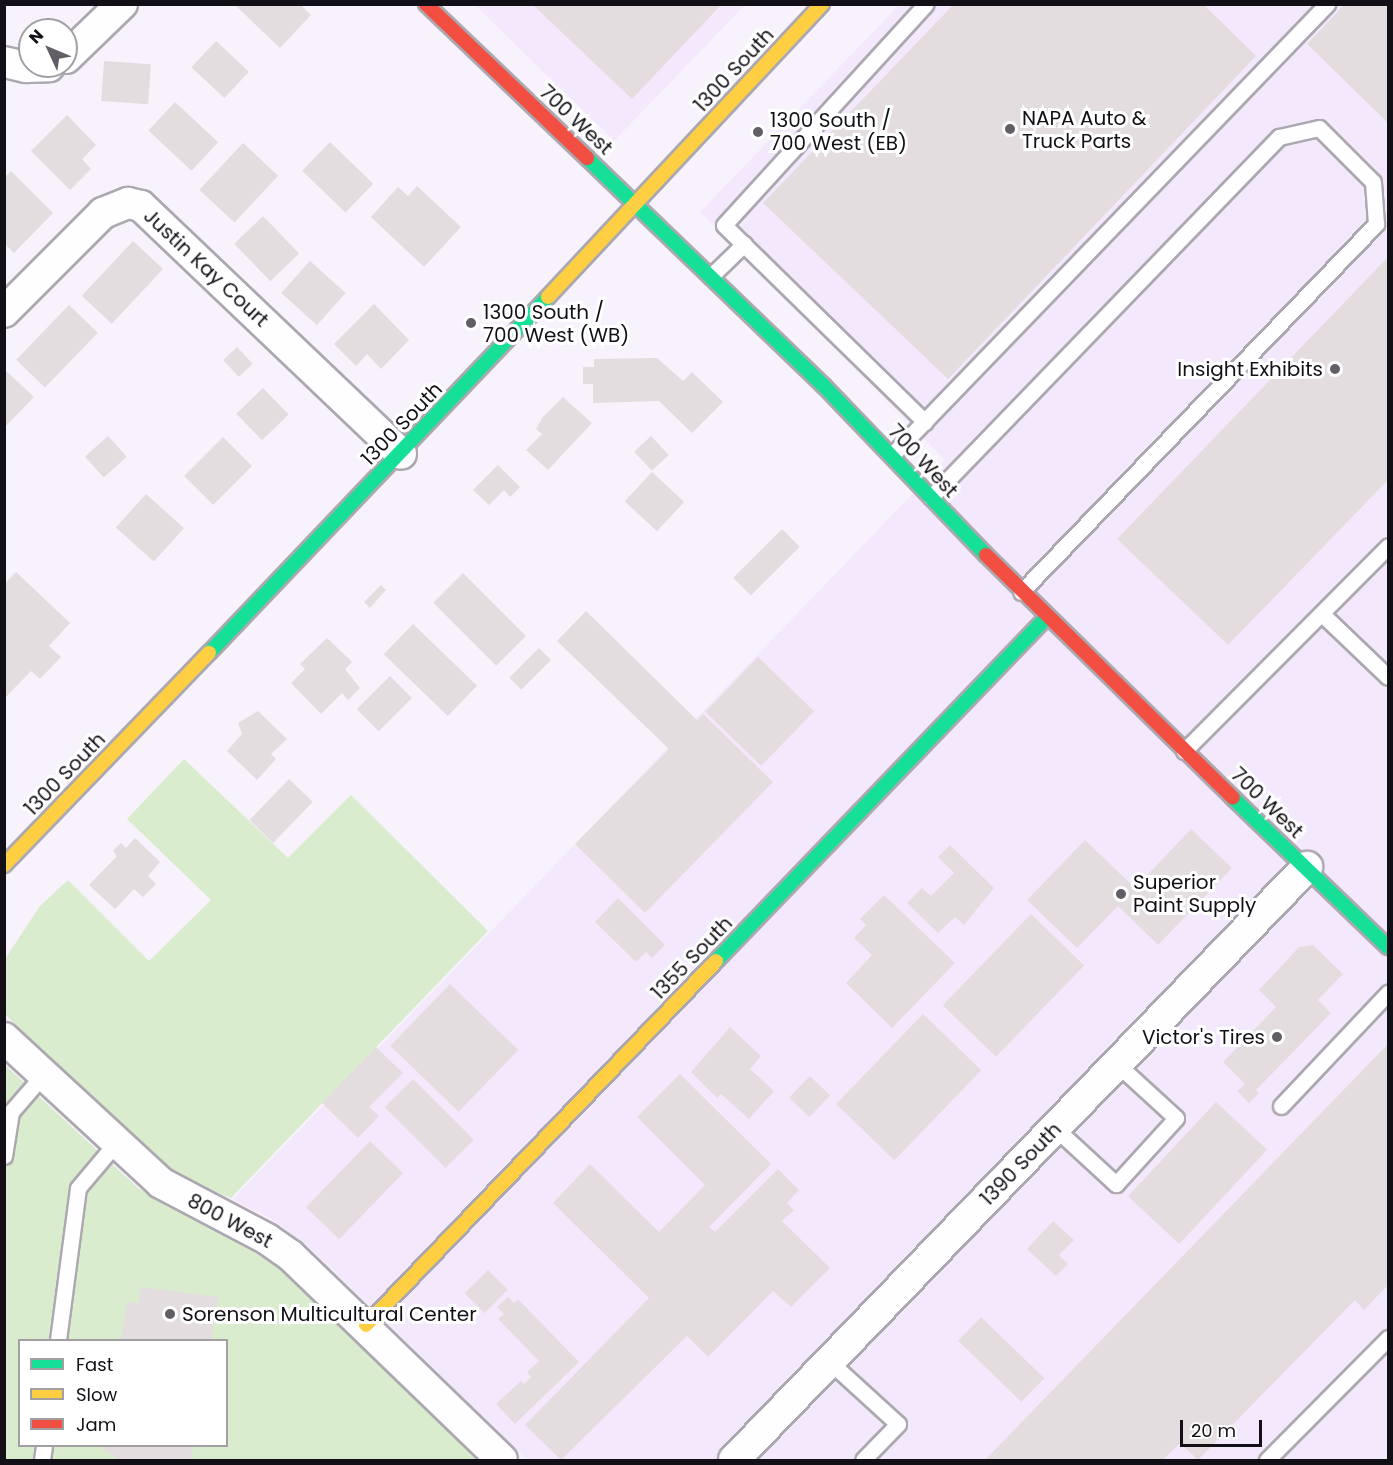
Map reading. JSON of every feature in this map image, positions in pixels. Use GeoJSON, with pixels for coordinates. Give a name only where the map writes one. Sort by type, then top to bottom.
{"type":"FeatureCollection","features":[{"type":"Feature","properties":{"kind":"street"},"geometry":{"type":"LineString","coordinates":[[78,46],[122,4]]}},
{"type":"Feature","properties":{"kind":"street","name":"700 West"},"geometry":{"type":"LineString","coordinates":[[426,4],[637,203],[892,455],[1046,618],[1389,947]]}},
{"type":"Feature","properties":{"kind":"street","name":"1300 South"},"geometry":{"type":"LineString","coordinates":[[4,865],[401,454],[822,4]]}},
{"type":"Feature","properties":{"kind":"street","name":"Justin Kay Court"},"geometry":{"type":"LineString","coordinates":[[4,312],[103,213],[128,203],[141,206],[401,454]]}},
{"type":"Feature","properties":{"kind":"street","name":"1355 South"},"geometry":{"type":"LineString","coordinates":[[366,1325],[1046,618]]}},
{"type":"Feature","properties":{"kind":"street","name":"1390 South"},"geometry":{"type":"LineString","coordinates":[[736,1460],[1307,867]]}},
{"type":"Feature","properties":{"kind":"street","name":"800 West"},"geometry":{"type":"LineString","coordinates":[[4,1038],[115,1144],[161,1183],[275,1244],[366,1325],[502,1461]]}},
{"type":"Feature","properties":{"kind":"lane"},"geometry":{"type":"LineString","coordinates":[[441,19],[455,4]]}},
{"type":"Feature","properties":{"kind":"lane"},"geometry":{"type":"LineString","coordinates":[[925,422],[724,225],[926,4]]}},
{"type":"Feature","properties":{"kind":"lane"},"geometry":{"type":"LineString","coordinates":[[892,455],[1327,4]]}},
{"type":"Feature","properties":{"kind":"lane"},"geometry":{"type":"LineString","coordinates":[[931,497],[1279,137],[1319,128],[1373,182],[1376,224],[1021,592]]}},
{"type":"Feature","properties":{"kind":"lane"},"geometry":{"type":"LineString","coordinates":[[711,276],[744,244]]}},
{"type":"Feature","properties":{"kind":"lane"},"geometry":{"type":"LineString","coordinates":[[1184,751],[1389,546]]}},
{"type":"Feature","properties":{"kind":"lane"},"geometry":{"type":"LineString","coordinates":[[1322,614],[1389,677]]}},
{"type":"Feature","properties":{"kind":"lane"},"geometry":{"type":"LineString","coordinates":[[1281,1106],[1389,993]]}},
{"type":"Feature","properties":{"kind":"lane"},"geometry":{"type":"LineString","coordinates":[[1055,1128],[1116,1184],[1176,1118],[1117,1064]]}},
{"type":"Feature","properties":{"kind":"lane"},"geometry":{"type":"LineString","coordinates":[[4,1156],[11,1113],[43,1075]]}},
{"type":"Feature","properties":{"kind":"lane"},"geometry":{"type":"LineString","coordinates":[[58,1339],[78,1188],[115,1144]]}},
{"type":"Feature","properties":{"kind":"lane"},"geometry":{"type":"LineString","coordinates":[[1267,1461],[1389,1338]]}},
{"type":"Feature","properties":{"kind":"lane"},"geometry":{"type":"LineString","coordinates":[[830,1362],[898,1424],[863,1461]]}},
{"type":"Feature","properties":{"kind":"shaded area"},"geometry":{"type":"Polygon","coordinates":[[[475,5],[745,5],[614,141],[475,5]]]}},
{"type":"Feature","properties":{"kind":"shaded area"},"geometry":{"type":"Polygon","coordinates":[[[899,5],[1388,5],[1388,1460],[527,1460],[308,1246],[268,1217],[232,1200],[945,460],[700,212],[899,5]]]}},
{"type":"Feature","properties":{"kind":"green space"},"geometry":{"type":"Polygon","coordinates":[[[184,759],[288,858],[351,795],[488,931],[231,1198],[192,1184],[152,1156],[5,1014],[5,959],[40,906],[68,880],[149,961],[211,900],[127,819],[184,759]]]}},
{"type":"Feature","properties":{"kind":"green space"},"geometry":{"type":"Polygon","coordinates":[[[4,1064],[138,1188],[277,1265],[477,1460],[5,1460],[4,1064]]]}},
{"type":"Feature","properties":{"kind":"building"},"geometry":{"type":"Polygon","coordinates":[[[234,4],[300,4],[311,15],[280,48],[234,4]]]}},
{"type":"Feature","properties":{"kind":"building"},"geometry":{"type":"Polygon","coordinates":[[[532,4],[722,4],[632,99],[532,4]]]}},
{"type":"Feature","properties":{"kind":"building","name":"NAPA Auto & Truck Parts"},"geometry":{"type":"Polygon","coordinates":[[[954,4],[1203,4],[1256,56],[948,379],[763,203],[954,4]]]}},
{"type":"Feature","properties":{"kind":"building"},"geometry":{"type":"Polygon","coordinates":[[[1345,4],[1388,4],[1388,123],[1307,44],[1345,4]]]}},
{"type":"Feature","properties":{"kind":"building"},"geometry":{"type":"Polygon","coordinates":[[[216,41],[249,72],[224,98],[191,67],[216,41]]]}},
{"type":"Feature","properties":{"kind":"building"},"geometry":{"type":"Polygon","coordinates":[[[104,61],[151,64],[148,104],[101,101],[104,61]]]}},
{"type":"Feature","properties":{"kind":"building"},"geometry":{"type":"Polygon","coordinates":[[[175,102],[218,142],[192,171],[148,131],[175,102]]]}},
{"type":"Feature","properties":{"kind":"building"},"geometry":{"type":"Polygon","coordinates":[[[67,115],[96,145],[82,159],[91,169],[70,190],[31,151],[67,115]]]}},
{"type":"Feature","properties":{"kind":"building"},"geometry":{"type":"Polygon","coordinates":[[[330,142],[373,184],[345,212],[302,171],[330,142]]]}},
{"type":"Feature","properties":{"kind":"building"},"geometry":{"type":"Polygon","coordinates":[[[243,143],[278,176],[234,223],[199,190],[243,143]]]}},
{"type":"Feature","properties":{"kind":"building"},"geometry":{"type":"Polygon","coordinates":[[[11,171],[53,213],[14,253],[4,243],[4,178],[11,171]]]}},
{"type":"Feature","properties":{"kind":"building"},"geometry":{"type":"Polygon","coordinates":[[[417,186],[461,227],[424,267],[371,217],[398,187],[408,196],[417,186]]]}},
{"type":"Feature","properties":{"kind":"building"},"geometry":{"type":"Polygon","coordinates":[[[263,216],[299,253],[270,281],[234,244],[263,216]]]}},
{"type":"Feature","properties":{"kind":"building"},"geometry":{"type":"Polygon","coordinates":[[[133,241],[163,269],[112,324],[82,296],[133,241]]]}},
{"type":"Feature","properties":{"kind":"building","name":"Insight Exhibits"},"geometry":{"type":"Polygon","coordinates":[[[1388,257],[1388,480],[1228,645],[1117,539],[1388,257]]]}},
{"type":"Feature","properties":{"kind":"building"},"geometry":{"type":"Polygon","coordinates":[[[310,261],[346,293],[317,325],[281,293],[310,261]]]}},
{"type":"Feature","properties":{"kind":"building"},"geometry":{"type":"Polygon","coordinates":[[[374,304],[409,340],[381,369],[367,354],[356,366],[334,344],[374,304]]]}},
{"type":"Feature","properties":{"kind":"building"},"geometry":{"type":"Polygon","coordinates":[[[69,305],[98,333],[45,387],[16,360],[69,305]]]}},
{"type":"Feature","properties":{"kind":"building"},"geometry":{"type":"Polygon","coordinates":[[[237,347],[253,364],[239,377],[223,360],[237,347]]]}},
{"type":"Feature","properties":{"kind":"building"},"geometry":{"type":"Polygon","coordinates":[[[657,358],[683,381],[692,372],[723,402],[692,433],[659,401],[593,403],[593,384],[583,384],[583,367],[594,367],[594,359],[657,358]]]}},
{"type":"Feature","properties":{"kind":"building"},"geometry":{"type":"Polygon","coordinates":[[[4,369],[34,397],[4,428],[4,369]]]}},
{"type":"Feature","properties":{"kind":"building"},"geometry":{"type":"Polygon","coordinates":[[[263,388],[289,415],[262,440],[236,414],[263,388]]]}},
{"type":"Feature","properties":{"kind":"building"},"geometry":{"type":"Polygon","coordinates":[[[563,397],[592,423],[548,470],[526,450],[542,434],[536,429],[542,418],[563,397]]]}},
{"type":"Feature","properties":{"kind":"building"},"geometry":{"type":"Polygon","coordinates":[[[108,436],[127,457],[104,478],[85,457],[108,436]]]}},
{"type":"Feature","properties":{"kind":"building"},"geometry":{"type":"Polygon","coordinates":[[[651,436],[669,455],[652,471],[634,452],[651,436]]]}},
{"type":"Feature","properties":{"kind":"building"},"geometry":{"type":"Polygon","coordinates":[[[223,437],[252,466],[213,505],[184,476],[223,437]]]}},
{"type":"Feature","properties":{"kind":"building"},"geometry":{"type":"Polygon","coordinates":[[[498,465],[520,487],[510,497],[504,490],[489,505],[473,490],[498,465]]]}},
{"type":"Feature","properties":{"kind":"building"},"geometry":{"type":"Polygon","coordinates":[[[652,472],[684,502],[657,531],[625,501],[652,472]]]}},
{"type":"Feature","properties":{"kind":"building"},"geometry":{"type":"Polygon","coordinates":[[[146,494],[184,528],[154,562],[116,527],[146,494]]]}},
{"type":"Feature","properties":{"kind":"building"},"geometry":{"type":"Polygon","coordinates":[[[782,529],[800,547],[751,595],[733,578],[782,529]]]}},
{"type":"Feature","properties":{"kind":"building"},"geometry":{"type":"Polygon","coordinates":[[[16,572],[70,623],[49,646],[61,657],[40,679],[31,671],[4,699],[4,584],[16,572]]]}},
{"type":"Feature","properties":{"kind":"building"},"geometry":{"type":"Polygon","coordinates":[[[463,573],[526,636],[496,666],[433,603],[463,573]]]}},
{"type":"Feature","properties":{"kind":"building"},"geometry":{"type":"Polygon","coordinates":[[[381,585],[386,590],[370,608],[364,602],[381,585]]]}},
{"type":"Feature","properties":{"kind":"building"},"geometry":{"type":"Polygon","coordinates":[[[586,611],[697,720],[703,714],[773,782],[645,913],[575,844],[669,749],[557,641],[586,611]]]}},
{"type":"Feature","properties":{"kind":"building"},"geometry":{"type":"Polygon","coordinates":[[[413,624],[477,686],[448,716],[384,654],[413,624]]]}},
{"type":"Feature","properties":{"kind":"building"},"geometry":{"type":"Polygon","coordinates":[[[327,638],[352,662],[345,669],[360,688],[348,700],[342,693],[321,714],[291,683],[305,669],[300,664],[327,638]]]}},
{"type":"Feature","properties":{"kind":"building"},"geometry":{"type":"Polygon","coordinates":[[[539,648],[551,660],[521,690],[509,678],[539,648]]]}},
{"type":"Feature","properties":{"kind":"building"},"geometry":{"type":"Polygon","coordinates":[[[758,657],[814,711],[761,766],[705,712],[758,657]]]}},
{"type":"Feature","properties":{"kind":"building"},"geometry":{"type":"Polygon","coordinates":[[[390,676],[412,698],[379,731],[357,709],[390,676]]]}},
{"type":"Feature","properties":{"kind":"building"},"geometry":{"type":"Polygon","coordinates":[[[258,711],[287,739],[271,754],[276,759],[257,780],[227,751],[242,734],[238,723],[258,711]]]}},
{"type":"Feature","properties":{"kind":"building"},"geometry":{"type":"Polygon","coordinates":[[[289,779],[313,802],[273,843],[249,820],[289,779]]]}},
{"type":"Feature","properties":{"kind":"building","name":"Superior Paint Supply"},"geometry":{"type":"Polygon","coordinates":[[[1191,829],[1232,868],[1158,945],[1118,906],[1077,948],[1027,900],[1085,840],[1135,888],[1191,829]]]}},
{"type":"Feature","properties":{"kind":"building"},"geometry":{"type":"Polygon","coordinates":[[[135,838],[160,862],[148,876],[156,884],[143,897],[134,889],[115,909],[89,885],[117,856],[113,851],[121,843],[126,848],[135,838]]]}},
{"type":"Feature","properties":{"kind":"building"},"geometry":{"type":"Polygon","coordinates":[[[950,845],[994,888],[964,925],[955,917],[938,933],[907,903],[922,888],[931,896],[954,873],[938,857],[950,845]]]}},
{"type":"Feature","properties":{"kind":"building"},"geometry":{"type":"Polygon","coordinates":[[[884,895],[955,963],[892,1028],[846,983],[872,955],[854,938],[866,925],[860,919],[884,895]]]}},
{"type":"Feature","properties":{"kind":"building"},"geometry":{"type":"Polygon","coordinates":[[[618,898],[665,945],[652,958],[646,952],[636,962],[595,922],[618,898]]]}},
{"type":"Feature","properties":{"kind":"building"},"geometry":{"type":"Polygon","coordinates":[[[1031,914],[1084,965],[996,1057],[943,1005],[1031,914]]]}},
{"type":"Feature","properties":{"kind":"building","name":"Victor's Tires"},"geometry":{"type":"Polygon","coordinates":[[[1313,945],[1343,974],[1318,1000],[1331,1013],[1256,1090],[1259,1093],[1249,1103],[1237,1091],[1245,1084],[1223,1062],[1276,1007],[1259,990],[1299,947],[1313,945]]]}},
{"type":"Feature","properties":{"kind":"building"},"geometry":{"type":"Polygon","coordinates":[[[450,984],[518,1050],[459,1112],[390,1046],[450,984]]]}},
{"type":"Feature","properties":{"kind":"building"},"geometry":{"type":"Polygon","coordinates":[[[923,1014],[981,1070],[894,1160],[836,1104],[923,1014]]]}},
{"type":"Feature","properties":{"kind":"building"},"geometry":{"type":"Polygon","coordinates":[[[730,1027],[761,1056],[750,1069],[774,1091],[749,1119],[721,1094],[717,1098],[691,1072],[730,1027]]]}},
{"type":"Feature","properties":{"kind":"building"},"geometry":{"type":"Polygon","coordinates":[[[1388,1044],[1388,1285],[1364,1310],[1355,1300],[1198,1460],[1180,1443],[1163,1460],[985,1460],[1388,1044]]]}},
{"type":"Feature","properties":{"kind":"building"},"geometry":{"type":"Polygon","coordinates":[[[376,1047],[403,1073],[369,1107],[379,1116],[358,1138],[322,1103],[376,1047]]]}},
{"type":"Feature","properties":{"kind":"building"},"geometry":{"type":"Polygon","coordinates":[[[680,1074],[771,1164],[709,1227],[715,1232],[778,1169],[799,1190],[787,1203],[794,1210],[782,1221],[830,1268],[791,1307],[773,1291],[708,1357],[687,1336],[561,1460],[525,1425],[649,1298],[553,1203],[590,1164],[659,1232],[705,1185],[637,1117],[680,1074]]]}},
{"type":"Feature","properties":{"kind":"building"},"geometry":{"type":"Polygon","coordinates":[[[810,1076],[830,1095],[809,1117],[789,1098],[810,1076]]]}},
{"type":"Feature","properties":{"kind":"building"},"geometry":{"type":"Polygon","coordinates":[[[413,1079],[474,1140],[446,1168],[385,1107],[413,1079]]]}},
{"type":"Feature","properties":{"kind":"building"},"geometry":{"type":"Polygon","coordinates":[[[1216,1102],[1267,1150],[1179,1244],[1128,1196],[1216,1102]]]}},
{"type":"Feature","properties":{"kind":"building"},"geometry":{"type":"Polygon","coordinates":[[[370,1141],[403,1173],[339,1239],[306,1207],[370,1141]]]}},
{"type":"Feature","properties":{"kind":"building"},"geometry":{"type":"Polygon","coordinates":[[[1053,1221],[1074,1240],[1059,1255],[1068,1264],[1056,1276],[1027,1249],[1053,1221]]]}},
{"type":"Feature","properties":{"kind":"building"},"geometry":{"type":"Polygon","coordinates":[[[488,1270],[508,1290],[484,1313],[465,1293],[488,1270]]]}},
{"type":"Feature","properties":{"kind":"building","name":"Sorenson Multicultural Center"},"geometry":{"type":"Polygon","coordinates":[[[141,1287],[218,1297],[211,1339],[121,1339],[127,1301],[138,1304],[141,1287]]]}},
{"type":"Feature","properties":{"kind":"building"},"geometry":{"type":"Polygon","coordinates":[[[508,1297],[514,1303],[518,1299],[579,1362],[515,1424],[496,1404],[521,1381],[524,1384],[531,1377],[527,1372],[539,1361],[498,1319],[504,1314],[497,1307],[508,1297]]]}},
{"type":"Feature","properties":{"kind":"building"},"geometry":{"type":"Polygon","coordinates":[[[981,1317],[1044,1378],[1021,1402],[958,1341],[981,1317]]]}},
{"type":"Feature","properties":{"kind":"building"},"geometry":{"type":"Polygon","coordinates":[[[104,1447],[193,1447],[191,1460],[114,1460],[115,1455],[103,1451],[104,1447]]]}},
{"type":"Feature","properties":{"kind":"traffic: fast"},"geometry":{"type":"LineString","coordinates":[[587,158],[824,386],[986,555]]}},
{"type":"Feature","properties":{"kind":"traffic: fast"},"geometry":{"type":"LineString","coordinates":[[209,653],[548,297]]}},
{"type":"Feature","properties":{"kind":"traffic: fast"},"geometry":{"type":"LineString","coordinates":[[716,961],[1046,618]]}},
{"type":"Feature","properties":{"kind":"traffic: fast"},"geometry":{"type":"LineString","coordinates":[[1233,798],[1388,947]]}},
{"type":"Feature","properties":{"kind":"traffic: slow"},"geometry":{"type":"LineString","coordinates":[[548,297],[822,4]]}},
{"type":"Feature","properties":{"kind":"traffic: slow"},"geometry":{"type":"LineString","coordinates":[[4,865],[209,653]]}},
{"type":"Feature","properties":{"kind":"traffic: slow"},"geometry":{"type":"LineString","coordinates":[[366,1325],[716,961]]}},
{"type":"Feature","properties":{"kind":"traffic: jam"},"geometry":{"type":"LineString","coordinates":[[426,4],[587,158]]}},
{"type":"Feature","properties":{"kind":"traffic: jam"},"geometry":{"type":"LineString","coordinates":[[986,555],[1233,798]]}},
{"type":"Feature","properties":{"kind":"place","name":"NAPA Auto & Truck Parts"},"geometry":{"type":"Point","coordinates":[1010,129]}},
{"type":"Feature","properties":{"kind":"place","name":"1300 South / 700 West (EB)"},"geometry":{"type":"Point","coordinates":[758,132]}},
{"type":"Feature","properties":{"kind":"place","name":"1300 South / 700 West (WB)"},"geometry":{"type":"Point","coordinates":[471,323]}},
{"type":"Feature","properties":{"kind":"place","name":"Insight Exhibits"},"geometry":{"type":"Point","coordinates":[1335,369]}},
{"type":"Feature","properties":{"kind":"place","name":"Superior Paint Supply"},"geometry":{"type":"Point","coordinates":[1121,894]}},
{"type":"Feature","properties":{"kind":"place","name":"Victor's Tires"},"geometry":{"type":"Point","coordinates":[1277,1037]}},
{"type":"Feature","properties":{"kind":"place","name":"Sorenson Multicultural Center"},"geometry":{"type":"Point","coordinates":[170,1314]}}]}
